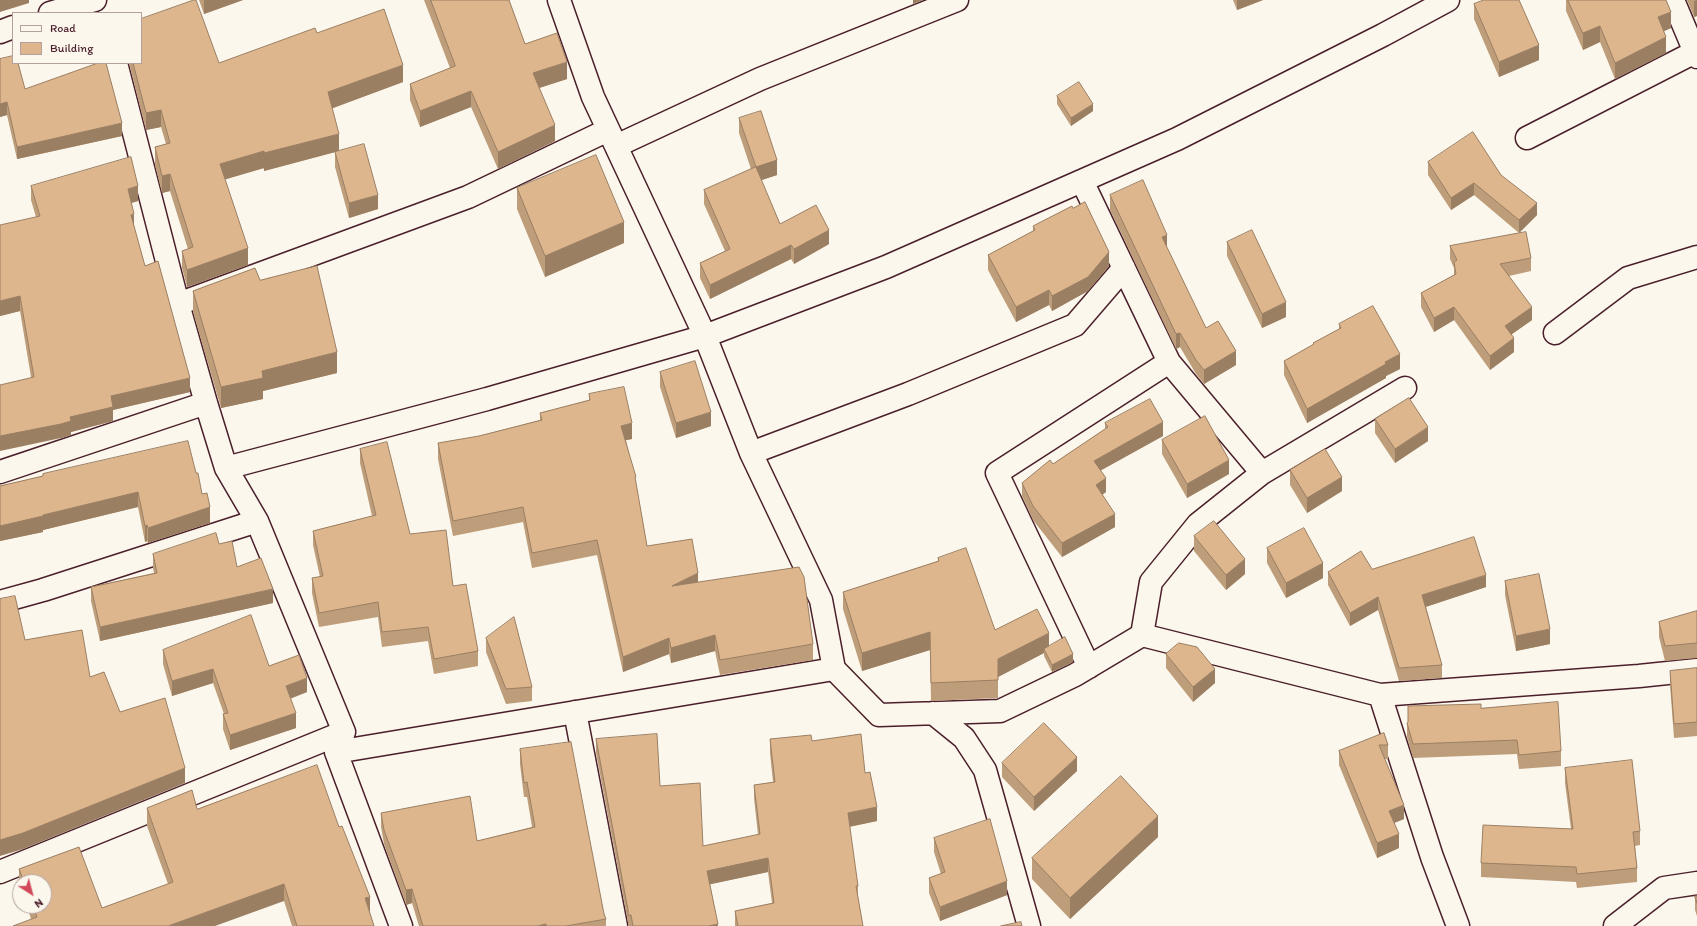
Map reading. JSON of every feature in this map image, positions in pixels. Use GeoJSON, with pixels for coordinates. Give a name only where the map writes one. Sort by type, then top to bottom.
{"type":"FeatureCollection","features":[{"type":"Feature","properties":{"kind":"street"},"geometry":{"type":"LineString","coordinates":[[40,0],[44,12]]}},
{"type":"Feature","properties":{"kind":"street"},"geometry":{"type":"LineString","coordinates":[[53,12],[95,0]]}},
{"type":"Feature","properties":{"kind":"street"},"geometry":{"type":"LineString","coordinates":[[99,0],[103,12]]}},
{"type":"Feature","properties":{"kind":"street"},"geometry":{"type":"LineString","coordinates":[[560,0],[593,98],[705,336],[751,453],[820,600],[834,669],[879,715],[1000,711],[1075,675],[1142,635],[1380,695],[1639,676],[1697,670]]}},
{"type":"Feature","properties":{"kind":"street"},"geometry":{"type":"LineString","coordinates":[[178,304],[468,197],[957,0]]}},
{"type":"Feature","properties":{"kind":"street"},"geometry":{"type":"LineString","coordinates":[[226,468],[488,399],[705,336],[886,267],[1177,139],[1383,35],[1448,0]]}},
{"type":"Feature","properties":{"kind":"street"},"geometry":{"type":"LineString","coordinates":[[1527,138],[1696,55],[1674,0]]}},
{"type":"Feature","properties":{"kind":"street"},"geometry":{"type":"LineString","coordinates":[[0,32],[12,27]]}},
{"type":"Feature","properties":{"kind":"street"},"geometry":{"type":"LineString","coordinates":[[116,64],[178,304],[226,468],[257,521],[344,732],[336,752],[401,926]]}},
{"type":"Feature","properties":{"kind":"street"},"geometry":{"type":"LineString","coordinates":[[1082,180],[1169,362],[1262,473]]}},
{"type":"Feature","properties":{"kind":"street"},"geometry":{"type":"LineString","coordinates":[[1554,333],[1628,278],[1697,257]]}},
{"type":"Feature","properties":{"kind":"street"},"geometry":{"type":"LineString","coordinates":[[751,453],[908,394],[1075,325],[1124,268]]}},
{"type":"Feature","properties":{"kind":"street"},"geometry":{"type":"LineString","coordinates":[[1089,667],[997,473],[1169,362]]}},
{"type":"Feature","properties":{"kind":"street"},"geometry":{"type":"LineString","coordinates":[[1142,635],[1151,582],[1198,524],[1262,473],[1405,388]]}},
{"type":"Feature","properties":{"kind":"street"},"geometry":{"type":"LineString","coordinates":[[0,472],[206,403]]}},
{"type":"Feature","properties":{"kind":"street"},"geometry":{"type":"LineString","coordinates":[[0,602],[43,590],[257,521]]}},
{"type":"Feature","properties":{"kind":"street"},"geometry":{"type":"LineString","coordinates":[[336,752],[834,669]]}},
{"type":"Feature","properties":{"kind":"street"},"geometry":{"type":"LineString","coordinates":[[1380,695],[1432,857],[1458,926]]}},
{"type":"Feature","properties":{"kind":"street"},"geometry":{"type":"LineString","coordinates":[[575,712],[616,926]]}},
{"type":"Feature","properties":{"kind":"street"},"geometry":{"type":"LineString","coordinates":[[933,713],[964,738],[985,770],[1030,926]]}},
{"type":"Feature","properties":{"kind":"street"},"geometry":{"type":"LineString","coordinates":[[0,872],[344,732]]}},
{"type":"Feature","properties":{"kind":"street"},"geometry":{"type":"LineString","coordinates":[[1615,926],[1664,888],[1697,883]]}},
{"type":"Feature","properties":{"kind":"building"},"geometry":{"type":"Polygon","coordinates":[[[196,0],[219,63],[315,28],[317,33],[384,9],[403,65],[328,92],[339,134],[264,153],[264,151],[220,164],[248,248],[187,270],[182,251],[193,247],[170,174],[162,176],[155,147],[170,143],[161,110],[146,113],[133,64],[142,64],[142,19],[196,0]]]}},
{"type":"Feature","properties":{"kind":"building"},"geometry":{"type":"Polygon","coordinates":[[[431,0],[509,0],[525,44],[557,33],[567,62],[533,73],[555,125],[498,152],[471,91],[420,111],[410,84],[455,66],[431,0]]]}},
{"type":"Feature","properties":{"kind":"building"},"geometry":{"type":"Polygon","coordinates":[[[1484,0],[1519,0],[1539,45],[1499,62],[1474,4],[1484,0]]]}},
{"type":"Feature","properties":{"kind":"building"},"geometry":{"type":"Polygon","coordinates":[[[1568,0],[1666,0],[1671,12],[1658,17],[1666,37],[1615,63],[1600,26],[1583,33],[1568,0]]]}},
{"type":"Feature","properties":{"kind":"building"},"geometry":{"type":"Polygon","coordinates":[[[12,56],[12,64],[18,64],[25,89],[95,64],[106,64],[122,123],[17,147],[7,102],[0,104],[0,59],[12,56]]]}},
{"type":"Feature","properties":{"kind":"building"},"geometry":{"type":"Polygon","coordinates":[[[1079,82],[1093,104],[1071,118],[1057,96],[1079,82]]]}},
{"type":"Feature","properties":{"kind":"building"},"geometry":{"type":"Polygon","coordinates":[[[761,111],[777,160],[756,167],[739,118],[761,111]]]}},
{"type":"Feature","properties":{"kind":"building"},"geometry":{"type":"Polygon","coordinates":[[[1473,132],[1501,175],[1537,203],[1519,220],[1474,183],[1451,198],[1428,162],[1473,132]]]}},
{"type":"Feature","properties":{"kind":"building"},"geometry":{"type":"Polygon","coordinates":[[[364,144],[378,195],[349,203],[335,152],[364,144]]]}},
{"type":"Feature","properties":{"kind":"building"},"geometry":{"type":"Polygon","coordinates":[[[596,155],[624,222],[545,256],[517,188],[596,155]]]}},
{"type":"Feature","properties":{"kind":"building"},"geometry":{"type":"Polygon","coordinates":[[[131,157],[138,186],[128,189],[134,214],[131,215],[145,266],[158,261],[190,378],[111,396],[113,407],[70,417],[71,421],[0,436],[0,385],[34,377],[20,296],[0,301],[0,225],[40,216],[31,186],[131,157]]]}},
{"type":"Feature","properties":{"kind":"building"},"geometry":{"type":"Polygon","coordinates":[[[756,167],[780,224],[816,205],[829,230],[794,249],[791,245],[710,285],[700,263],[730,249],[704,190],[756,167]]]}},
{"type":"Feature","properties":{"kind":"building"},"geometry":{"type":"Polygon","coordinates":[[[1143,180],[1167,235],[1162,237],[1206,328],[1218,321],[1236,351],[1204,370],[1196,360],[1180,333],[1176,334],[1110,195],[1143,180]]]}},
{"type":"Feature","properties":{"kind":"building"},"geometry":{"type":"Polygon","coordinates":[[[1085,202],[1109,252],[1088,277],[1052,296],[1049,290],[1016,307],[988,255],[1035,230],[1033,226],[1072,206],[1073,208],[1085,202]]]}},
{"type":"Feature","properties":{"kind":"building"},"geometry":{"type":"Polygon","coordinates":[[[1252,230],[1286,302],[1262,314],[1227,242],[1252,230]]]}},
{"type":"Feature","properties":{"kind":"building"},"geometry":{"type":"Polygon","coordinates":[[[1526,232],[1531,258],[1500,264],[1532,307],[1505,326],[1514,338],[1490,356],[1454,307],[1434,318],[1421,293],[1456,274],[1454,262],[1457,260],[1450,246],[1526,232]]]}},
{"type":"Feature","properties":{"kind":"building"},"geometry":{"type":"Polygon","coordinates":[[[317,266],[337,352],[262,371],[263,378],[221,387],[193,291],[255,268],[260,280],[317,266]]]}},
{"type":"Feature","properties":{"kind":"building"},"geometry":{"type":"Polygon","coordinates":[[[1373,306],[1400,354],[1385,362],[1386,364],[1307,409],[1284,361],[1341,328],[1339,324],[1373,306]]]}},
{"type":"Feature","properties":{"kind":"building"},"geometry":{"type":"Polygon","coordinates":[[[695,361],[711,412],[676,423],[660,372],[695,361]]]}},
{"type":"Feature","properties":{"kind":"building"},"geometry":{"type":"Polygon","coordinates":[[[624,387],[632,423],[621,426],[636,477],[647,546],[692,539],[698,573],[672,586],[799,567],[804,577],[813,644],[720,660],[715,635],[671,648],[669,638],[623,657],[597,540],[532,553],[523,507],[453,521],[438,443],[479,436],[542,420],[540,413],[590,400],[589,394],[624,387]]]}},
{"type":"Feature","properties":{"kind":"building"},"geometry":{"type":"Polygon","coordinates":[[[1409,398],[1428,427],[1395,449],[1375,419],[1409,398]]]}},
{"type":"Feature","properties":{"kind":"building"},"geometry":{"type":"Polygon","coordinates":[[[1150,399],[1163,422],[1094,461],[1106,478],[1096,485],[1115,514],[1062,543],[1033,506],[1022,483],[1050,460],[1053,464],[1108,427],[1105,423],[1150,399]]]}},
{"type":"Feature","properties":{"kind":"building"},"geometry":{"type":"Polygon","coordinates":[[[1205,416],[1229,460],[1187,484],[1162,440],[1205,416]]]}},
{"type":"Feature","properties":{"kind":"building"},"geometry":{"type":"Polygon","coordinates":[[[188,441],[196,473],[198,473],[202,494],[207,493],[210,507],[148,528],[147,525],[145,526],[138,492],[0,526],[0,486],[43,476],[43,474],[188,441]]]}},
{"type":"Feature","properties":{"kind":"building"},"geometry":{"type":"Polygon","coordinates":[[[387,442],[410,534],[446,530],[453,586],[466,584],[478,651],[434,659],[428,627],[382,632],[378,602],[319,613],[312,578],[323,576],[313,531],[376,515],[360,449],[387,442]]]}},
{"type":"Feature","properties":{"kind":"building"},"geometry":{"type":"Polygon","coordinates":[[[1325,449],[1342,477],[1307,498],[1290,470],[1325,449]]]}},
{"type":"Feature","properties":{"kind":"building"},"geometry":{"type":"Polygon","coordinates":[[[1214,521],[1245,559],[1226,575],[1194,536],[1214,521]]]}},
{"type":"Feature","properties":{"kind":"building"},"geometry":{"type":"Polygon","coordinates":[[[1304,528],[1323,563],[1286,583],[1267,548],[1304,528]]]}},
{"type":"Feature","properties":{"kind":"building"},"geometry":{"type":"Polygon","coordinates":[[[216,533],[219,544],[232,541],[237,567],[261,558],[273,589],[100,627],[91,587],[157,573],[153,554],[216,533]]]}},
{"type":"Feature","properties":{"kind":"building"},"geometry":{"type":"Polygon","coordinates":[[[1474,537],[1486,575],[1422,595],[1442,665],[1399,668],[1378,597],[1350,613],[1328,572],[1361,551],[1372,569],[1474,537]]]}},
{"type":"Feature","properties":{"kind":"building"},"geometry":{"type":"Polygon","coordinates":[[[966,548],[995,630],[1037,609],[1049,633],[998,659],[998,680],[931,683],[930,632],[862,653],[843,592],[939,561],[938,558],[966,548]]]}},
{"type":"Feature","properties":{"kind":"building"},"geometry":{"type":"Polygon","coordinates":[[[1539,574],[1550,629],[1516,636],[1505,581],[1539,574]]]}},
{"type":"Feature","properties":{"kind":"building"},"geometry":{"type":"Polygon","coordinates":[[[15,596],[25,640],[82,630],[90,677],[104,672],[120,712],[165,698],[185,768],[23,833],[0,840],[0,599],[15,596]]]}},
{"type":"Feature","properties":{"kind":"building"},"geometry":{"type":"Polygon","coordinates":[[[1697,611],[1697,643],[1665,646],[1659,622],[1697,611]]]}},
{"type":"Feature","properties":{"kind":"building"},"geometry":{"type":"Polygon","coordinates":[[[251,615],[269,666],[299,655],[307,678],[286,686],[296,713],[230,735],[223,714],[228,713],[213,669],[172,681],[163,650],[251,615]]]}},
{"type":"Feature","properties":{"kind":"building"},"geometry":{"type":"Polygon","coordinates":[[[514,617],[532,687],[506,689],[486,638],[514,617]]]}},
{"type":"Feature","properties":{"kind":"building"},"geometry":{"type":"Polygon","coordinates":[[[1065,637],[1073,654],[1052,665],[1044,649],[1065,637]]]}},
{"type":"Feature","properties":{"kind":"building"},"geometry":{"type":"Polygon","coordinates":[[[1179,643],[1197,647],[1215,669],[1193,687],[1166,654],[1179,643]]]}},
{"type":"Feature","properties":{"kind":"building"},"geometry":{"type":"Polygon","coordinates":[[[1697,668],[1697,722],[1674,724],[1670,671],[1697,668]]]}},
{"type":"Feature","properties":{"kind":"building"},"geometry":{"type":"Polygon","coordinates":[[[1558,702],[1561,751],[1519,755],[1517,740],[1413,744],[1407,723],[1408,706],[1481,704],[1481,708],[1558,702]]]}},
{"type":"Feature","properties":{"kind":"building"},"geometry":{"type":"Polygon","coordinates":[[[1044,723],[1077,757],[1034,797],[1002,763],[1044,723]]]}},
{"type":"Feature","properties":{"kind":"building"},"geometry":{"type":"Polygon","coordinates":[[[1384,733],[1388,745],[1379,745],[1404,805],[1389,811],[1399,834],[1377,843],[1339,751],[1384,733]]]}},
{"type":"Feature","properties":{"kind":"building"},"geometry":{"type":"Polygon","coordinates":[[[657,734],[660,786],[700,783],[703,846],[760,834],[754,785],[775,782],[770,739],[811,735],[812,741],[861,734],[865,773],[870,772],[877,807],[848,813],[858,886],[856,886],[863,926],[738,926],[735,911],[774,903],[768,858],[707,871],[718,924],[708,926],[633,926],[631,915],[628,915],[596,739],[657,734]]]}},
{"type":"Feature","properties":{"kind":"building"},"geometry":{"type":"Polygon","coordinates":[[[571,742],[606,919],[566,926],[546,926],[546,924],[537,926],[423,926],[412,889],[406,890],[384,830],[381,813],[470,796],[477,841],[535,827],[527,782],[524,783],[520,749],[571,742]]]}},
{"type":"Feature","properties":{"kind":"building"},"geometry":{"type":"Polygon","coordinates":[[[1632,760],[1640,831],[1633,832],[1637,868],[1577,874],[1576,867],[1481,863],[1483,825],[1573,829],[1565,768],[1632,760]]]}},
{"type":"Feature","properties":{"kind":"building"},"geometry":{"type":"Polygon","coordinates":[[[317,765],[339,827],[342,826],[370,897],[365,898],[374,926],[297,926],[284,884],[168,926],[13,926],[37,917],[36,914],[52,914],[52,874],[21,874],[19,869],[79,847],[102,908],[173,882],[147,808],[192,790],[197,809],[317,765]]]}},
{"type":"Feature","properties":{"kind":"building"},"geometry":{"type":"Polygon","coordinates":[[[1121,776],[1158,816],[1070,898],[1032,858],[1121,776]]]}},
{"type":"Feature","properties":{"kind":"building"},"geometry":{"type":"Polygon","coordinates":[[[990,819],[1007,881],[940,907],[929,878],[945,872],[934,838],[990,819]]]}},
{"type":"Feature","properties":{"kind":"building"},"geometry":{"type":"Polygon","coordinates":[[[1021,922],[1022,926],[1001,926],[1021,922]]]}}]}
